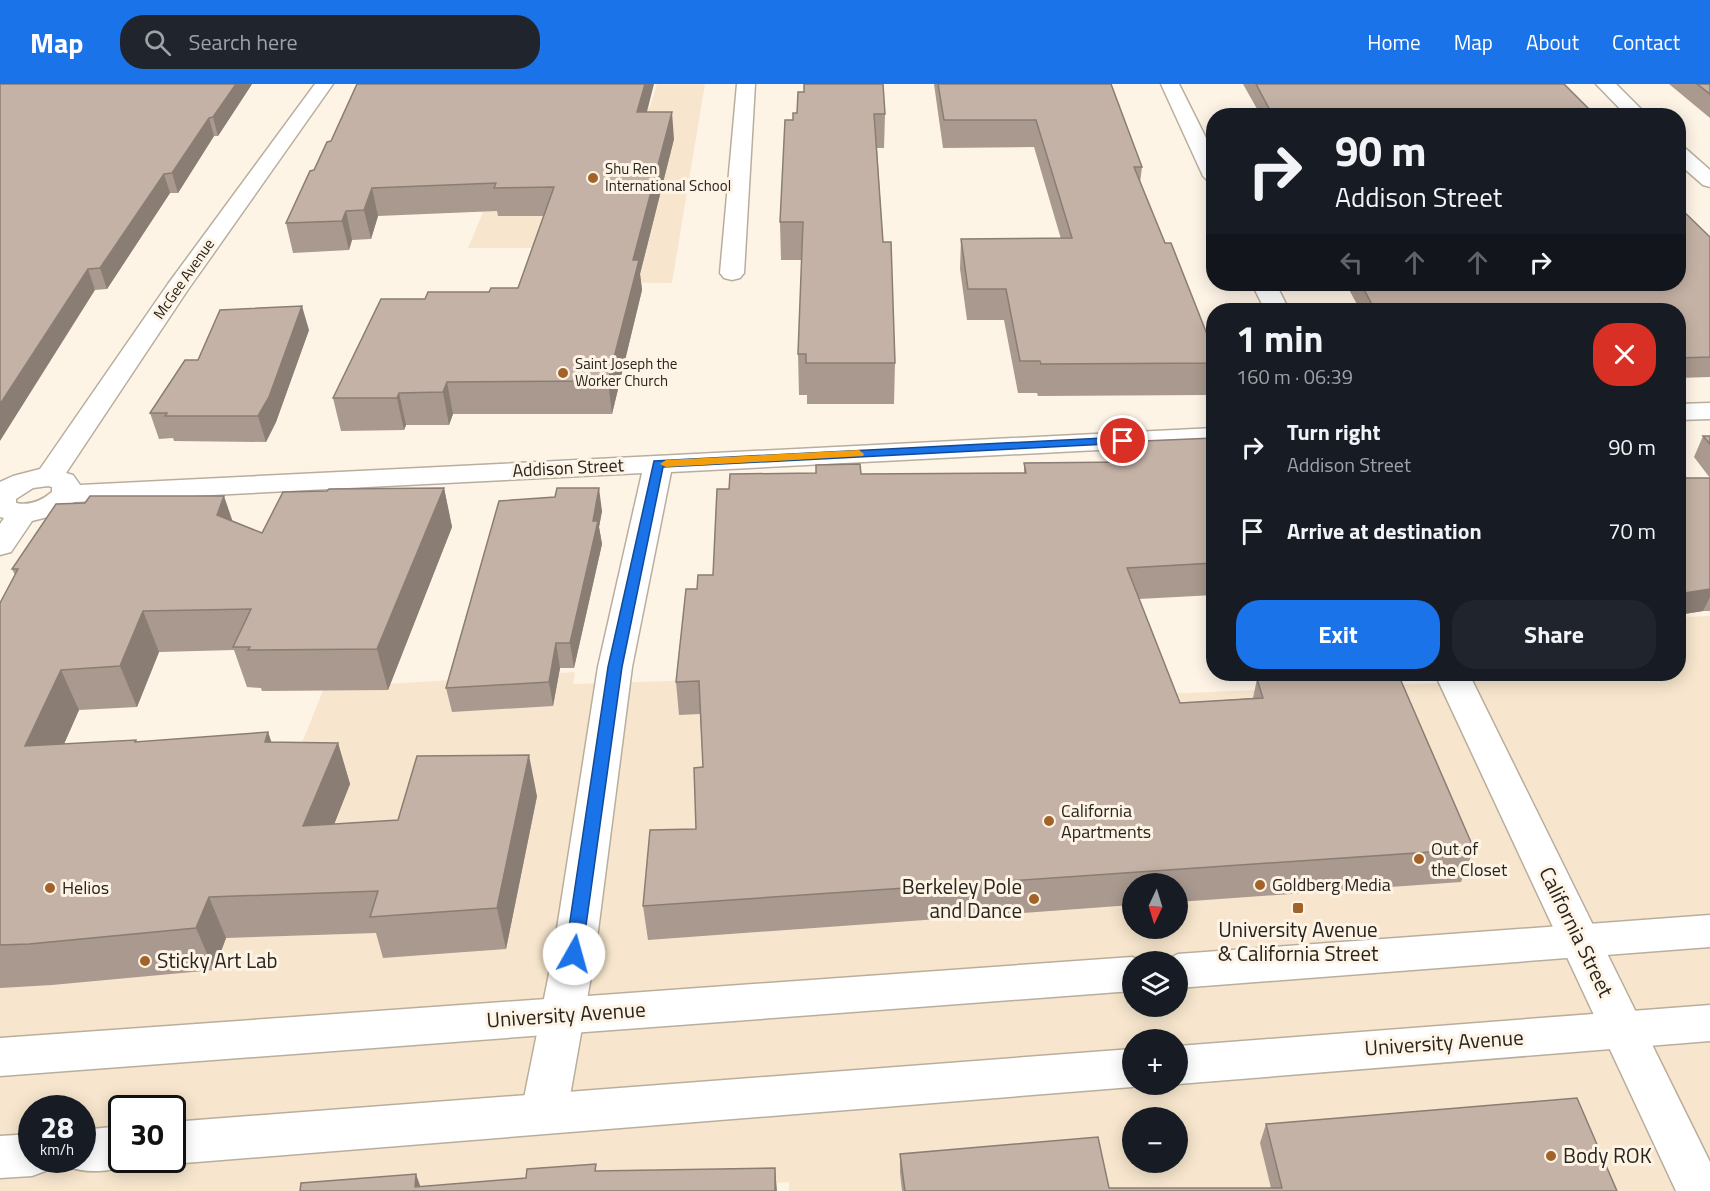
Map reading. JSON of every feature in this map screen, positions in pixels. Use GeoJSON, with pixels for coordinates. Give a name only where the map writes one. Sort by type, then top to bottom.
{"type":"FeatureCollection","features":[{"type":"Feature","properties":{"kind":"street","name":"McGee Avenue"},"geometry":{"type":"LineString","coordinates":[[57,485],[176,290],[324,84]]}},
{"type":"Feature","properties":{"kind":"street"},"geometry":{"type":"LineString","coordinates":[[732,273],[746,84]]}},
{"type":"Feature","properties":{"kind":"street"},"geometry":{"type":"LineString","coordinates":[[1170,84],[1206,159]]}},
{"type":"Feature","properties":{"kind":"street"},"geometry":{"type":"LineString","coordinates":[[1605,84],[1630,108]]}},
{"type":"Feature","properties":{"kind":"street"},"geometry":{"type":"LineString","coordinates":[[1686,159],[1710,181]]}},
{"type":"Feature","properties":{"kind":"street"},"geometry":{"type":"LineString","coordinates":[[1686,412],[1710,411]]}},
{"type":"Feature","properties":{"kind":"street","name":"Addison Street"},"geometry":{"type":"LineString","coordinates":[[57,485],[658,464],[1206,436]]}},
{"type":"Feature","properties":{"kind":"street"},"geometry":{"type":"LineString","coordinates":[[544,1113],[574,954],[615,667],[658,464]]}},
{"type":"Feature","properties":{"kind":"street"},"geometry":{"type":"LineString","coordinates":[[0,546],[8,502],[45,509],[57,485]]}},
{"type":"Feature","properties":{"kind":"street","name":"California Street"},"geometry":{"type":"LineString","coordinates":[[1455,681],[1700,1191]]}},
{"type":"Feature","properties":{"kind":"street"},"geometry":{"type":"LineString","coordinates":[[1188,970],[1710,931]]}},
{"type":"Feature","properties":{"kind":"street","name":"University Avenue"},"geometry":{"type":"LineString","coordinates":[[0,1057],[1122,975]]}},
{"type":"Feature","properties":{"kind":"street","name":"University Avenue"},"geometry":{"type":"LineString","coordinates":[[1188,1064],[1710,1023]]}},
{"type":"Feature","properties":{"kind":"street"},"geometry":{"type":"LineString","coordinates":[[186,1142],[1122,1069]]}},
{"type":"Feature","properties":{"kind":"street"},"geometry":{"type":"LineString","coordinates":[[0,1157],[18,1156]]}},
{"type":"Feature","properties":{"kind":"shaded area","name":"Shu Ren International School"},"geometry":{"type":"Polygon","coordinates":[[[657,84],[705,84],[672,283],[549,282],[538,248],[468,248],[526,109],[650,107],[657,84]]]}},
{"type":"Feature","properties":{"kind":"shaded area"},"geometry":{"type":"Polygon","coordinates":[[[1710,616],[1710,1191],[789,1191],[789,1182],[683,1191],[0,1191],[0,790],[291,770],[324,688],[575,672],[573,684],[668,681],[1143,651],[1159,694],[1491,681],[1686,681],[1686,617],[1710,616]]]}},
{"type":"Feature","properties":{"kind":"building"},"geometry":{"type":"Polygon","coordinates":[[[0,84],[236,84],[213,117],[209,118],[172,173],[164,174],[100,268],[88,269],[0,404],[0,84]]]}},
{"type":"Feature","properties":{"kind":"building"},"geometry":{"type":"Polygon","coordinates":[[[357,84],[645,84],[637,112],[672,112],[633,260],[639,260],[608,381],[447,382],[443,392],[399,393],[397,398],[333,398],[381,299],[425,299],[428,292],[489,292],[491,288],[518,288],[554,187],[494,188],[496,183],[372,188],[364,210],[346,211],[342,221],[286,223],[310,171],[314,170],[327,142],[331,141],[357,84]]]}},
{"type":"Feature","properties":{"kind":"building"},"geometry":{"type":"Polygon","coordinates":[[[804,84],[883,84],[885,114],[874,114],[883,242],[891,242],[895,363],[806,363],[806,354],[798,354],[803,222],[780,222],[785,120],[793,120],[793,113],[797,113],[798,92],[804,92],[804,84]]]}},
{"type":"Feature","properties":{"kind":"building"},"geometry":{"type":"Polygon","coordinates":[[[938,84],[1111,84],[1142,167],[1134,167],[1165,243],[1171,243],[1206,332],[1206,363],[1041,364],[1040,361],[1020,361],[1006,289],[968,289],[961,239],[1072,238],[1036,120],[944,120],[938,84]]]}},
{"type":"Feature","properties":{"kind":"building"},"geometry":{"type":"Polygon","coordinates":[[[1256,84],[1564,84],[1588,108],[1269,108],[1256,84]]]}},
{"type":"Feature","properties":{"kind":"building"},"geometry":{"type":"Polygon","coordinates":[[[1697,84],[1710,84],[1710,94],[1697,84]]]}},
{"type":"Feature","properties":{"kind":"building"},"geometry":{"type":"Polygon","coordinates":[[[1686,214],[1710,237],[1710,357],[1686,358],[1686,303],[1371,303],[1365,291],[1686,291],[1686,214]]]}},
{"type":"Feature","properties":{"kind":"building"},"geometry":{"type":"Polygon","coordinates":[[[302,306],[269,397],[258,416],[165,416],[167,413],[150,413],[185,360],[198,360],[220,310],[302,306]]]}},
{"type":"Feature","properties":{"kind":"building"},"geometry":{"type":"Polygon","coordinates":[[[1703,436],[1710,436],[1710,444],[1703,436]]]}},
{"type":"Feature","properties":{"kind":"building"},"geometry":{"type":"Polygon","coordinates":[[[1206,438],[1206,563],[1127,568],[1180,703],[1263,698],[1258,681],[1401,681],[1474,849],[643,906],[650,830],[696,829],[694,768],[703,767],[699,681],[676,682],[686,589],[697,589],[698,575],[713,575],[717,489],[729,489],[730,474],[816,473],[816,465],[860,464],[861,474],[1026,473],[1024,463],[1125,462],[1120,442],[1206,438]]]}},
{"type":"Feature","properties":{"kind":"building"},"geometry":{"type":"Polygon","coordinates":[[[1686,478],[1710,478],[1710,589],[1686,593],[1686,478]]]}},
{"type":"Feature","properties":{"kind":"building"},"geometry":{"type":"Polygon","coordinates":[[[444,488],[377,649],[248,650],[250,647],[233,647],[251,609],[143,611],[120,666],[61,670],[25,746],[136,740],[135,742],[268,732],[265,742],[338,743],[303,826],[398,820],[417,756],[529,755],[497,908],[370,917],[378,891],[209,897],[196,928],[0,945],[0,603],[18,569],[12,569],[56,504],[85,503],[90,496],[224,496],[217,515],[262,533],[283,492],[327,491],[329,489],[444,488]]]}},
{"type":"Feature","properties":{"kind":"building"},"geometry":{"type":"Polygon","coordinates":[[[557,488],[599,488],[593,521],[598,521],[570,643],[556,643],[549,682],[446,688],[499,501],[555,497],[557,488]]]}},
{"type":"Feature","properties":{"kind":"building"},"geometry":{"type":"Polygon","coordinates":[[[1577,1098],[1617,1191],[905,1191],[900,1154],[1098,1137],[1109,1188],[1282,1188],[1266,1124],[1577,1098]]]}},
{"type":"Feature","properties":{"kind":"building"},"geometry":{"type":"Polygon","coordinates":[[[596,1164],[595,1171],[775,1168],[775,1191],[300,1191],[301,1183],[416,1174],[415,1187],[526,1178],[527,1169],[596,1164]]]}},
{"type":"Feature","properties":{"kind":"slow traffic"},"geometry":{"type":"LineString","coordinates":[[666,464],[859,454]]}},
{"type":"Feature","properties":{"kind":"place","name":"Shu Ren International School"},"geometry":{"type":"Point","coordinates":[593,178]}},
{"type":"Feature","properties":{"kind":"place","name":"Saint Joseph the Worker Church"},"geometry":{"type":"Point","coordinates":[563,373]}},
{"type":"Feature","properties":{"kind":"place","name":"California Apartments"},"geometry":{"type":"Point","coordinates":[1049,821]}},
{"type":"Feature","properties":{"kind":"place","name":"Out of the Closet"},"geometry":{"type":"Point","coordinates":[1419,859]}},
{"type":"Feature","properties":{"kind":"place","name":"Goldberg Media"},"geometry":{"type":"Point","coordinates":[1260,885]}},
{"type":"Feature","properties":{"kind":"place","name":"Helios"},"geometry":{"type":"Point","coordinates":[50,888]}},
{"type":"Feature","properties":{"kind":"place","name":"Berkeley Pole and Dance"},"geometry":{"type":"Point","coordinates":[1034,899]}},
{"type":"Feature","properties":{"kind":"place","name":"University Avenue & California Street"},"geometry":{"type":"Point","coordinates":[1298,908]}},
{"type":"Feature","properties":{"kind":"place","name":"Sticky Art Lab"},"geometry":{"type":"Point","coordinates":[145,961]}},
{"type":"Feature","properties":{"kind":"place","name":"Body ROK"},"geometry":{"type":"Point","coordinates":[1551,1156]}},
{"type":"Feature","properties":{"kind":"route"},"geometry":{"type":"LineString","coordinates":[[574,954],[615,667],[658,464],[1123,441]]}}]}
